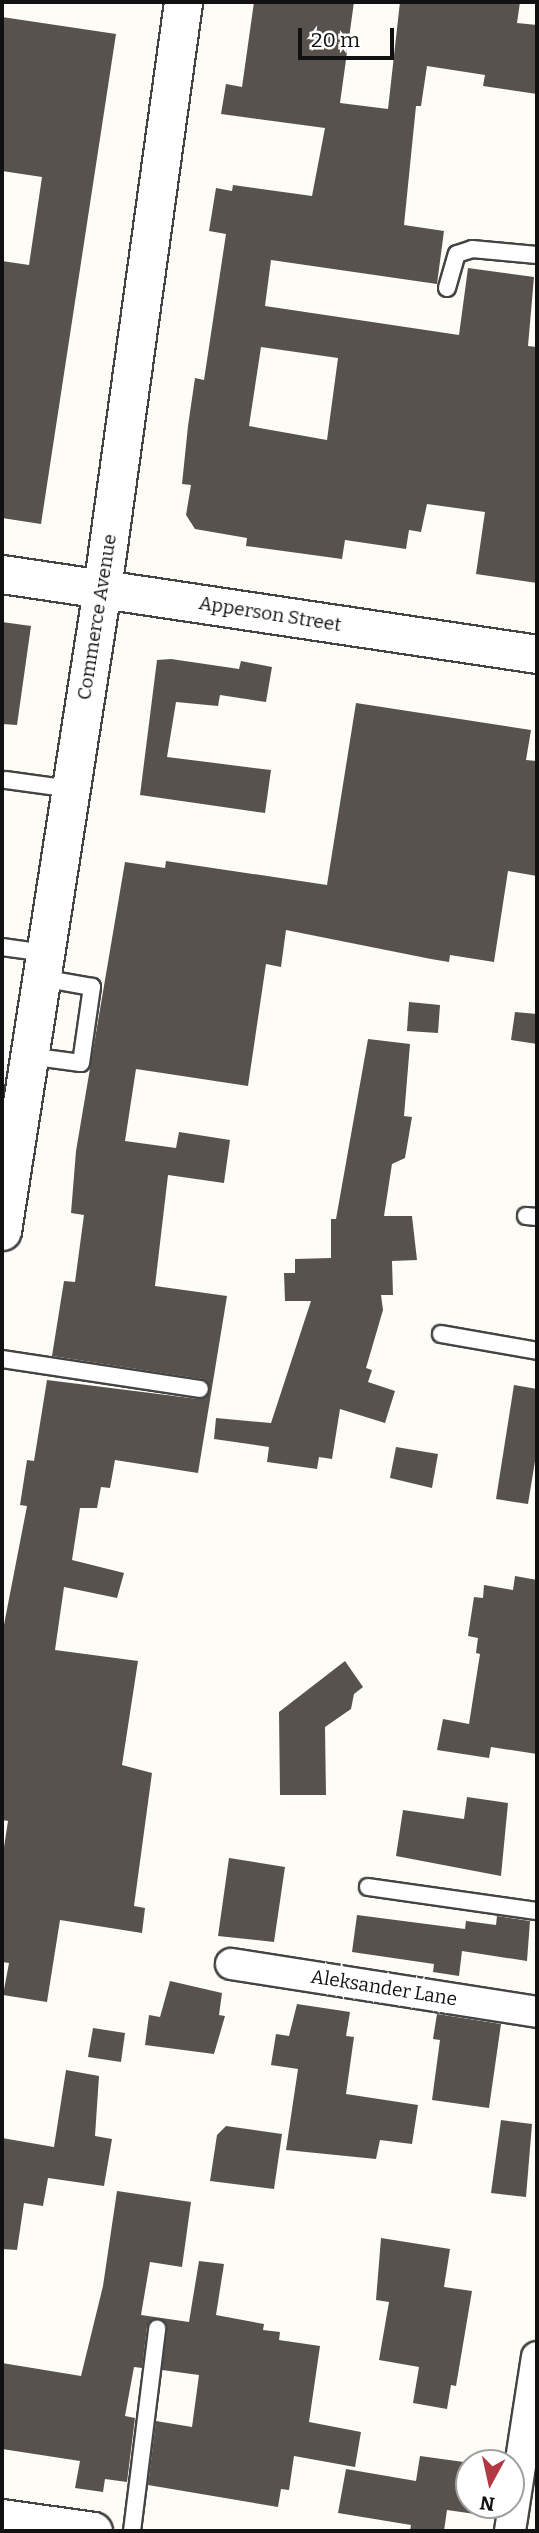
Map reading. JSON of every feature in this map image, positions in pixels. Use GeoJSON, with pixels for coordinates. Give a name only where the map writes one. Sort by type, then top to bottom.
{"type":"FeatureCollection","features":[{"type":"Feature","properties":{"kind":"street","name":"Commerce Avenue"},"geometry":{"type":"LineString","coordinates":[[2,1231],[8,1149],[29,1056],[102,589],[183,2]]}},
{"type":"Feature","properties":{"kind":"street","name":"Apperson Street"},"geometry":{"type":"LineString","coordinates":[[2,574],[537,654]]}},
{"type":"Feature","properties":{"kind":"street","name":"Aleksander Lane"},"geometry":{"type":"LineString","coordinates":[[230,1964],[537,2012]]}},
{"type":"Feature","properties":{"kind":"street"},"geometry":{"type":"LineString","coordinates":[[510,2531],[537,2357]]}},
{"type":"Feature","properties":{"kind":"street"},"geometry":{"type":"LineString","coordinates":[[2,2518],[93,2531]]}},
{"type":"Feature","properties":{"kind":"lane"},"geometry":{"type":"LineString","coordinates":[[447,288],[457,254],[472,249],[537,255]]}},
{"type":"Feature","properties":{"kind":"lane"},"geometry":{"type":"LineString","coordinates":[[6,780],[71,789]]}},
{"type":"Feature","properties":{"kind":"lane"},"geometry":{"type":"LineString","coordinates":[[2,947],[92,987],[81,1063],[29,1056]]}},
{"type":"Feature","properties":{"kind":"lane"},"geometry":{"type":"LineString","coordinates":[[441,1334],[537,1351]]}},
{"type":"Feature","properties":{"kind":"lane"},"geometry":{"type":"LineString","coordinates":[[2,1359],[200,1389]]}},
{"type":"Feature","properties":{"kind":"lane"},"geometry":{"type":"LineString","coordinates":[[368,1887],[537,1911]]}},
{"type":"Feature","properties":{"kind":"lane"},"geometry":{"type":"LineString","coordinates":[[132,2531],[158,2329]]}},
{"type":"Feature","properties":{"kind":"building"},"geometry":{"type":"Polygon","coordinates":[[[254,2],[354,2],[340,103],[388,109],[400,2],[520,2],[517,23],[537,25],[537,94],[483,86],[485,75],[427,66],[421,106],[416,106],[404,225],[444,231],[437,284],[271,260],[265,306],[459,335],[468,268],[534,277],[528,346],[537,347],[537,583],[476,574],[485,512],[427,504],[421,532],[409,530],[406,549],[345,540],[342,559],[246,546],[247,538],[195,529],[186,515],[191,485],[182,484],[188,426],[195,378],[204,380],[226,234],[209,231],[216,188],[232,191],[233,185],[312,196],[325,128],[221,114],[226,84],[242,87],[254,2]],[[261,347],[249,426],[327,440],[338,358],[261,347]]]}},
{"type":"Feature","properties":{"kind":"building"},"geometry":{"type":"Polygon","coordinates":[[[2,17],[116,34],[41,524],[2,518],[2,261],[29,265],[42,177],[2,171],[2,17]]]}},
{"type":"Feature","properties":{"kind":"building"},"geometry":{"type":"Polygon","coordinates":[[[2,622],[31,626],[17,725],[2,724],[2,622]]]}},
{"type":"Feature","properties":{"kind":"building"},"geometry":{"type":"Polygon","coordinates":[[[171,659],[239,669],[241,661],[272,667],[266,702],[220,695],[218,706],[176,702],[167,757],[271,770],[265,813],[140,795],[157,660],[171,659]]]}},
{"type":"Feature","properties":{"kind":"building"},"geometry":{"type":"Polygon","coordinates":[[[356,703],[531,730],[526,760],[537,761],[537,876],[508,871],[494,962],[450,955],[449,962],[286,930],[281,967],[266,964],[248,1086],[136,1069],[125,1141],[176,1148],[179,1132],[230,1140],[224,1183],[168,1175],[155,1286],[227,1296],[198,1473],[115,1460],[110,1488],[101,1487],[97,1508],[80,1508],[72,1560],[124,1573],[117,1598],[64,1587],[55,1650],[138,1661],[122,1765],[152,1773],[134,1906],[145,1908],[142,1933],[60,1920],[47,2002],[3,1995],[9,1963],[2,1962],[2,1860],[8,1821],[2,1820],[2,1635],[27,1506],[20,1505],[27,1460],[34,1461],[47,1380],[198,1399],[210,1390],[202,1379],[52,1356],[64,1281],[75,1282],[84,1215],[71,1213],[76,1151],[125,862],[165,868],[166,861],[327,885],[356,703]]]}},
{"type":"Feature","properties":{"kind":"building"},"geometry":{"type":"Polygon","coordinates":[[[409,1002],[440,1005],[438,1033],[407,1031],[409,1002]]]}},
{"type":"Feature","properties":{"kind":"building"},"geometry":{"type":"Polygon","coordinates":[[[515,1012],[537,1014],[537,1044],[511,1040],[515,1012]]]}},
{"type":"Feature","properties":{"kind":"building"},"geometry":{"type":"Polygon","coordinates":[[[368,1039],[410,1044],[404,1116],[412,1117],[405,1158],[392,1164],[384,1216],[412,1216],[417,1260],[392,1261],[393,1295],[381,1295],[383,1310],[366,1368],[372,1370],[368,1382],[395,1391],[385,1423],[340,1409],[332,1459],[319,1457],[317,1469],[267,1462],[269,1447],[214,1439],[216,1418],[271,1423],[311,1301],[285,1301],[284,1273],[295,1273],[295,1259],[331,1258],[331,1219],[336,1219],[368,1039]]]}},
{"type":"Feature","properties":{"kind":"building"},"geometry":{"type":"Polygon","coordinates":[[[514,1385],[537,1389],[537,1449],[528,1504],[496,1499],[514,1385]]]}},
{"type":"Feature","properties":{"kind":"building"},"geometry":{"type":"Polygon","coordinates":[[[396,1447],[438,1454],[432,1488],[390,1478],[396,1447]]]}},
{"type":"Feature","properties":{"kind":"building"},"geometry":{"type":"Polygon","coordinates":[[[515,1576],[537,1580],[537,1754],[491,1747],[489,1758],[437,1750],[443,1719],[469,1724],[480,1654],[476,1653],[478,1638],[468,1636],[474,1597],[483,1598],[484,1585],[513,1590],[515,1576]]]}},
{"type":"Feature","properties":{"kind":"building"},"geometry":{"type":"Polygon","coordinates":[[[345,1661],[363,1687],[354,1694],[351,1709],[325,1727],[326,1795],[280,1795],[279,1712],[345,1661]]]}},
{"type":"Feature","properties":{"kind":"building"},"geometry":{"type":"Polygon","coordinates":[[[467,1797],[508,1803],[501,1876],[396,1856],[403,1810],[464,1819],[467,1797]]]}},
{"type":"Feature","properties":{"kind":"building"},"geometry":{"type":"Polygon","coordinates":[[[229,1858],[285,1867],[274,1942],[218,1936],[229,1858]]]}},
{"type":"Feature","properties":{"kind":"building"},"geometry":{"type":"Polygon","coordinates":[[[357,1915],[465,1929],[466,1921],[496,1925],[497,1916],[530,1921],[527,1961],[462,1951],[459,1976],[433,1972],[434,1964],[352,1952],[357,1915]]]}},
{"type":"Feature","properties":{"kind":"building"},"geometry":{"type":"Polygon","coordinates":[[[170,1981],[222,1993],[219,2015],[225,2016],[214,2054],[145,2045],[149,2015],[160,2017],[170,1981]]]}},
{"type":"Feature","properties":{"kind":"building"},"geometry":{"type":"Polygon","coordinates":[[[297,2004],[350,2012],[346,2036],[354,2037],[346,2094],[418,2105],[412,2144],[380,2140],[376,2159],[286,2150],[298,2069],[271,2065],[276,2034],[289,2036],[297,2004]]]}},
{"type":"Feature","properties":{"kind":"building"},"geometry":{"type":"Polygon","coordinates":[[[437,2014],[501,2024],[489,2108],[432,2100],[440,2040],[433,2039],[437,2014]]]}},
{"type":"Feature","properties":{"kind":"building"},"geometry":{"type":"Polygon","coordinates":[[[93,2028],[125,2033],[121,2062],[88,2057],[93,2028]]]}},
{"type":"Feature","properties":{"kind":"building"},"geometry":{"type":"Polygon","coordinates":[[[66,2070],[99,2076],[95,2136],[112,2139],[104,2186],[48,2178],[43,2206],[24,2203],[17,2250],[2,2249],[2,2138],[54,2147],[66,2070]]]}},
{"type":"Feature","properties":{"kind":"building"},"geometry":{"type":"Polygon","coordinates":[[[501,2120],[532,2124],[526,2197],[491,2193],[501,2120]]]}},
{"type":"Feature","properties":{"kind":"building"},"geometry":{"type":"Polygon","coordinates":[[[226,2126],[282,2134],[274,2189],[210,2181],[217,2135],[226,2126]]]}},
{"type":"Feature","properties":{"kind":"building"},"geometry":{"type":"Polygon","coordinates":[[[117,2191],[191,2202],[182,2267],[150,2262],[141,2315],[189,2322],[199,2261],[224,2264],[216,2315],[264,2324],[263,2330],[280,2332],[279,2340],[320,2346],[309,2422],[361,2432],[355,2467],[294,2456],[289,2490],[281,2489],[278,2507],[148,2485],[156,2421],[192,2427],[199,2375],[162,2370],[167,2330],[158,2319],[147,2327],[142,2368],[134,2367],[125,2416],[135,2418],[127,2482],[105,2479],[103,2492],[75,2488],[80,2461],[2,2449],[2,2363],[81,2376],[103,2286],[117,2191]]]}},
{"type":"Feature","properties":{"kind":"building"},"geometry":{"type":"Polygon","coordinates":[[[381,2238],[450,2249],[444,2287],[472,2291],[456,2386],[451,2385],[447,2409],[413,2403],[419,2367],[379,2360],[389,2302],[376,2300],[381,2238]]]}},
{"type":"Feature","properties":{"kind":"building"},"geometry":{"type":"Polygon","coordinates":[[[420,2456],[455,2461],[455,2511],[447,2510],[444,2531],[410,2531],[411,2525],[338,2513],[346,2469],[416,2481],[420,2456]]]}}]}
